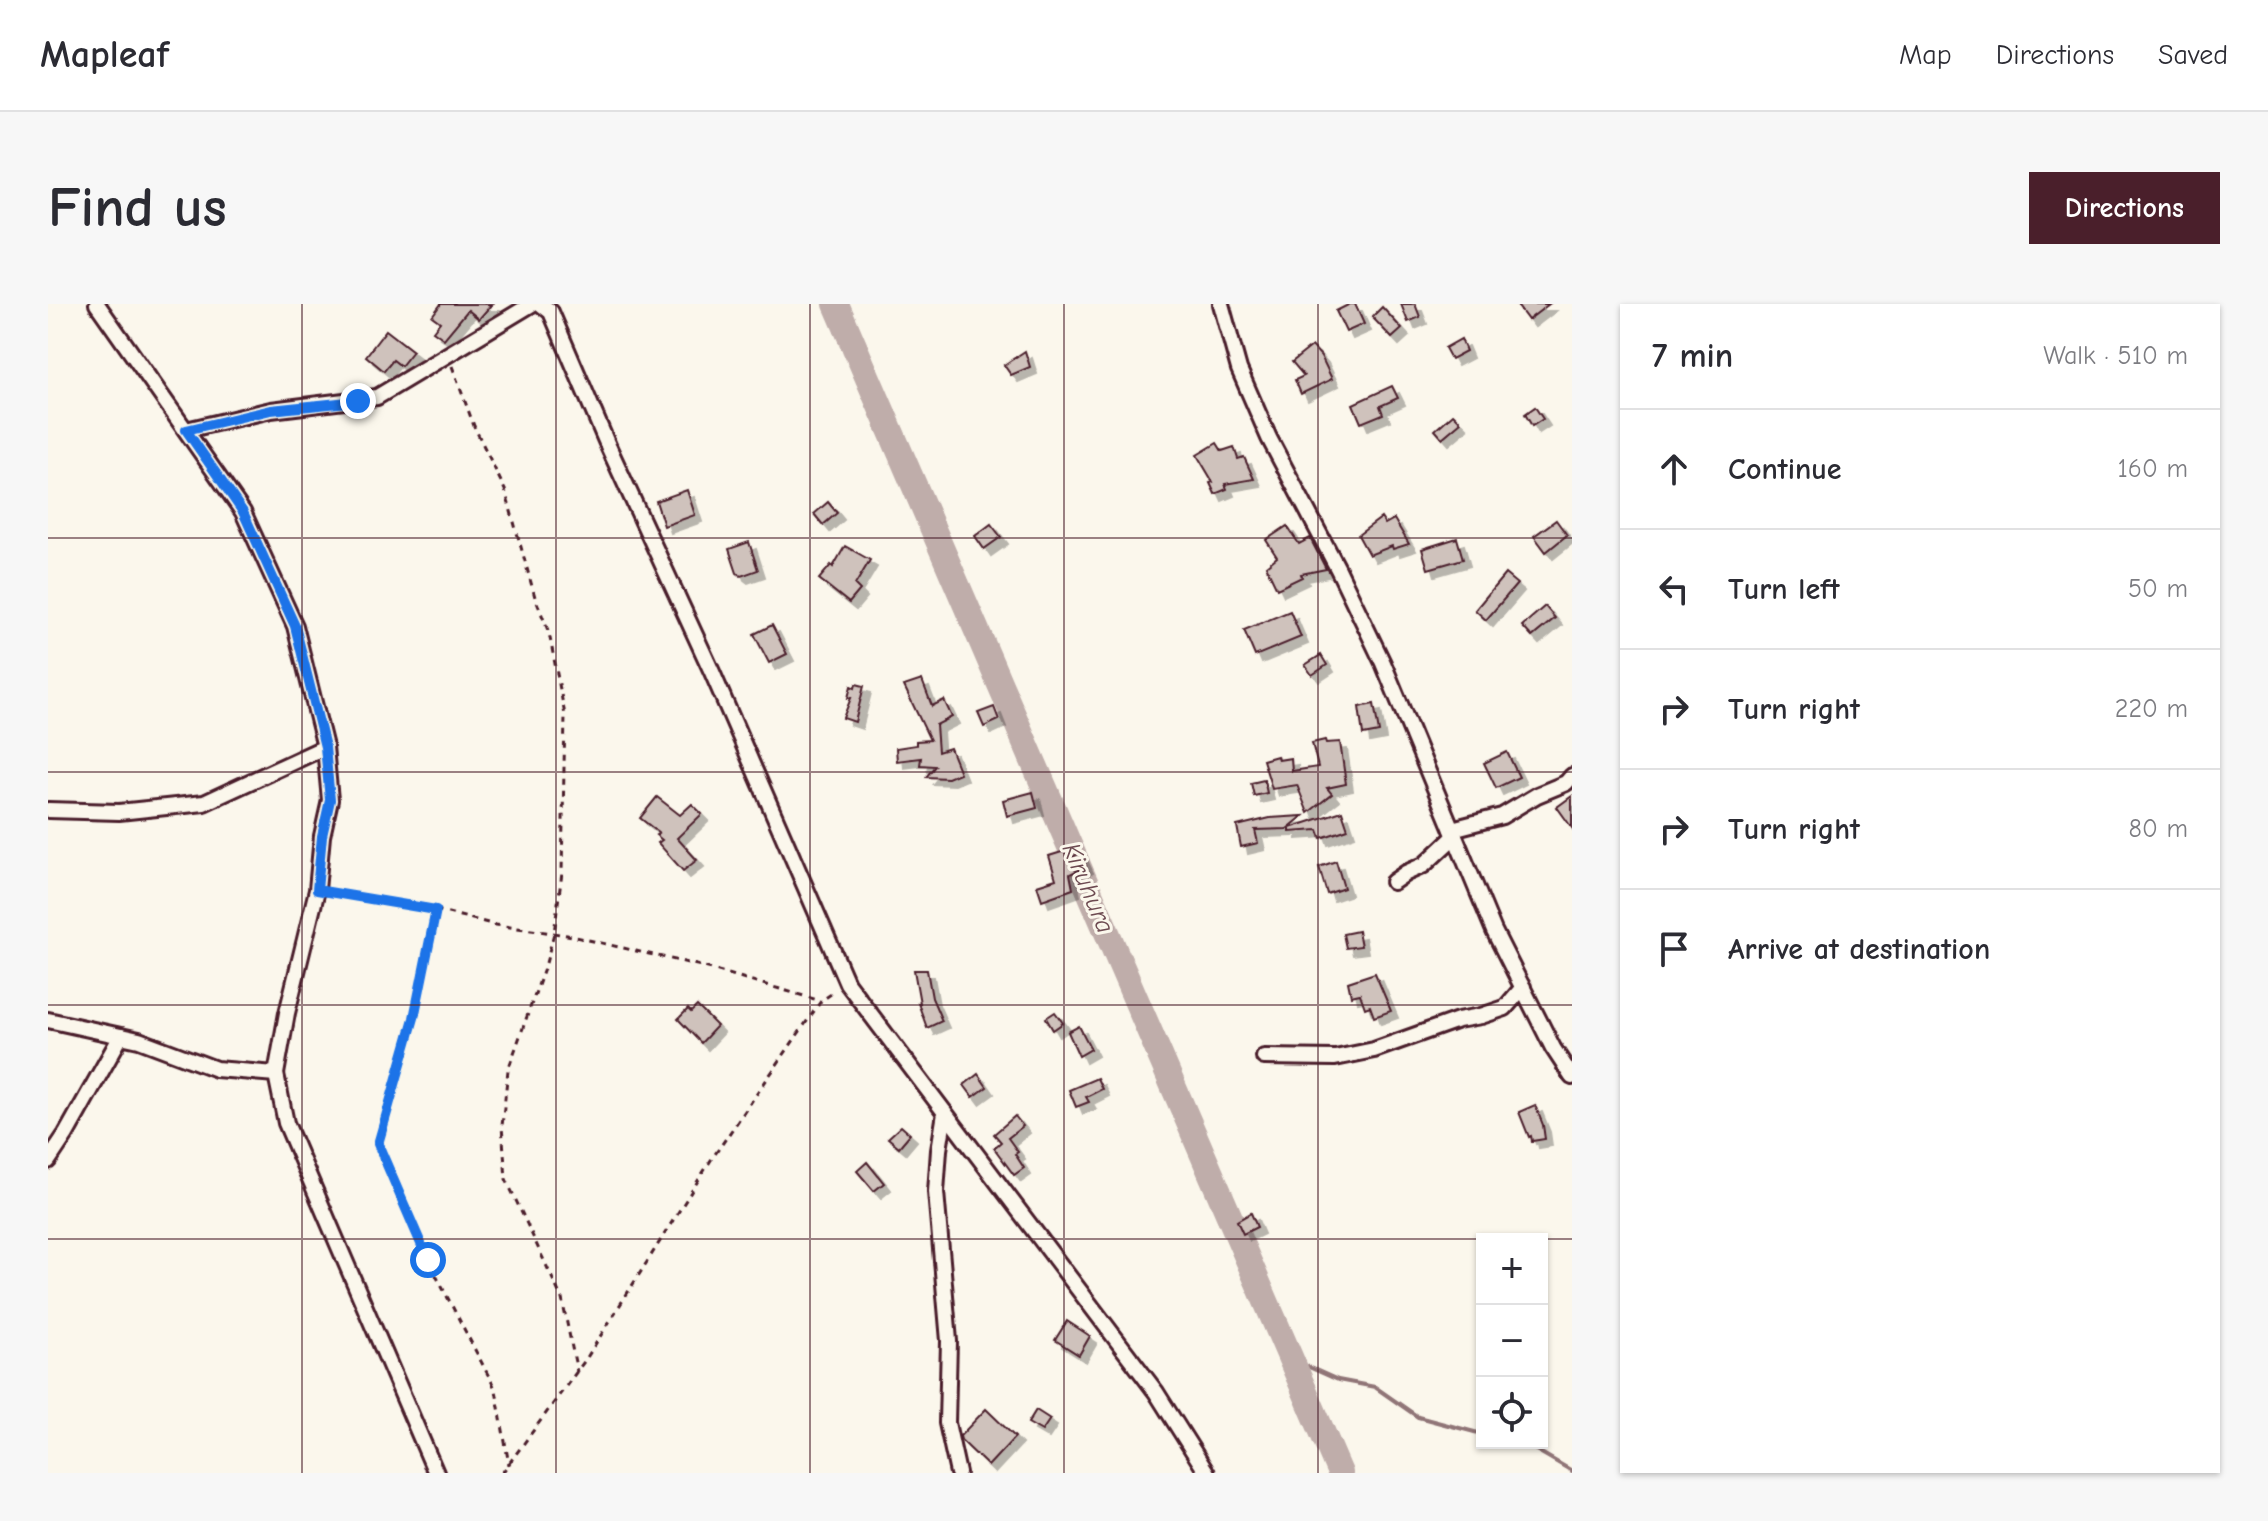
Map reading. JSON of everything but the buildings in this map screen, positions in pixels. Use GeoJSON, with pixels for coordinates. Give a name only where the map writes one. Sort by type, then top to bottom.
{"type":"FeatureCollection","features":[{"type":"Feature","properties":{"kind":"street"},"geometry":{"type":"LineString","coordinates":[[97,304],[243,512],[295,626],[325,747],[330,800],[322,836],[317,890],[287,1013],[276,1074],[286,1123],[436,1473]]}},
{"type":"Feature","properties":{"kind":"street"},"geometry":{"type":"LineString","coordinates":[[186,430],[271,410],[377,397],[532,304]]}},
{"type":"Feature","properties":{"kind":"street"},"geometry":{"type":"LineString","coordinates":[[541,304],[551,312],[847,983],[1156,1392],[1207,1473]]}},
{"type":"Feature","properties":{"kind":"street"},"geometry":{"type":"LineString","coordinates":[[1221,304],[1239,369],[1269,438],[1383,663],[1494,931],[1553,1048],[1572,1077]]}},
{"type":"Feature","properties":{"kind":"street"},"geometry":{"type":"LineString","coordinates":[[48,810],[119,812],[204,803],[325,747]]}},
{"type":"Feature","properties":{"kind":"street"},"geometry":{"type":"LineString","coordinates":[[1393,882],[1424,865],[1453,832],[1502,816],[1537,795],[1566,783],[1572,776]]}},
{"type":"Feature","properties":{"kind":"street"},"geometry":{"type":"LineString","coordinates":[[1264,1057],[1335,1058],[1374,1050],[1458,1020],[1505,1008],[1523,987]]}},
{"type":"Feature","properties":{"kind":"street"},"geometry":{"type":"LineString","coordinates":[[48,1020],[139,1040],[216,1069],[276,1074]]}},
{"type":"Feature","properties":{"kind":"street"},"geometry":{"type":"LineString","coordinates":[[48,1161],[121,1036]]}},
{"type":"Feature","properties":{"kind":"street"},"geometry":{"type":"LineString","coordinates":[[1553,1048],[1572,1050]]}},
{"type":"Feature","properties":{"kind":"street"},"geometry":{"type":"LineString","coordinates":[[945,1113],[936,1192],[949,1341],[947,1423],[958,1473]]}},
{"type":"Feature","properties":{"kind":"path"},"geometry":{"type":"LineString","coordinates":[[447,353],[474,426],[505,490],[535,597],[549,633],[565,715],[562,873],[554,933],[508,1070],[502,1126],[506,1179],[562,1299],[577,1372]]}},
{"type":"Feature","properties":{"kind":"path"},"geometry":{"type":"LineString","coordinates":[[317,890],[436,910],[496,925],[554,933],[701,966],[821,1001]]}},
{"type":"Feature","properties":{"kind":"path"},"geometry":{"type":"LineString","coordinates":[[436,910],[414,1018],[378,1144],[428,1260],[496,1390],[509,1465]]}},
{"type":"Feature","properties":{"kind":"path"},"geometry":{"type":"LineString","coordinates":[[502,1473],[577,1372],[711,1160],[821,1001],[847,983]]}},
{"type":"Feature","properties":{"kind":"waterway","name":"Kiruhura"},"geometry":{"type":"LineString","coordinates":[[836,304],[1340,1473]]}},
{"type":"Feature","properties":{"kind":"waterway"},"geometry":{"type":"LineString","coordinates":[[1291,1359],[1338,1380],[1375,1387],[1418,1417],[1476,1432]]}},
{"type":"Feature","properties":{"kind":"waterway"},"geometry":{"type":"LineString","coordinates":[[1534,1449],[1572,1471]]}},
{"type":"Feature","properties":{"kind":"route"},"geometry":{"type":"LineString","coordinates":[[358,401],[271,410],[186,430],[243,512],[295,626],[325,747],[330,800],[322,836],[317,890],[436,910],[414,1018],[378,1144],[428,1260]]}}]}
